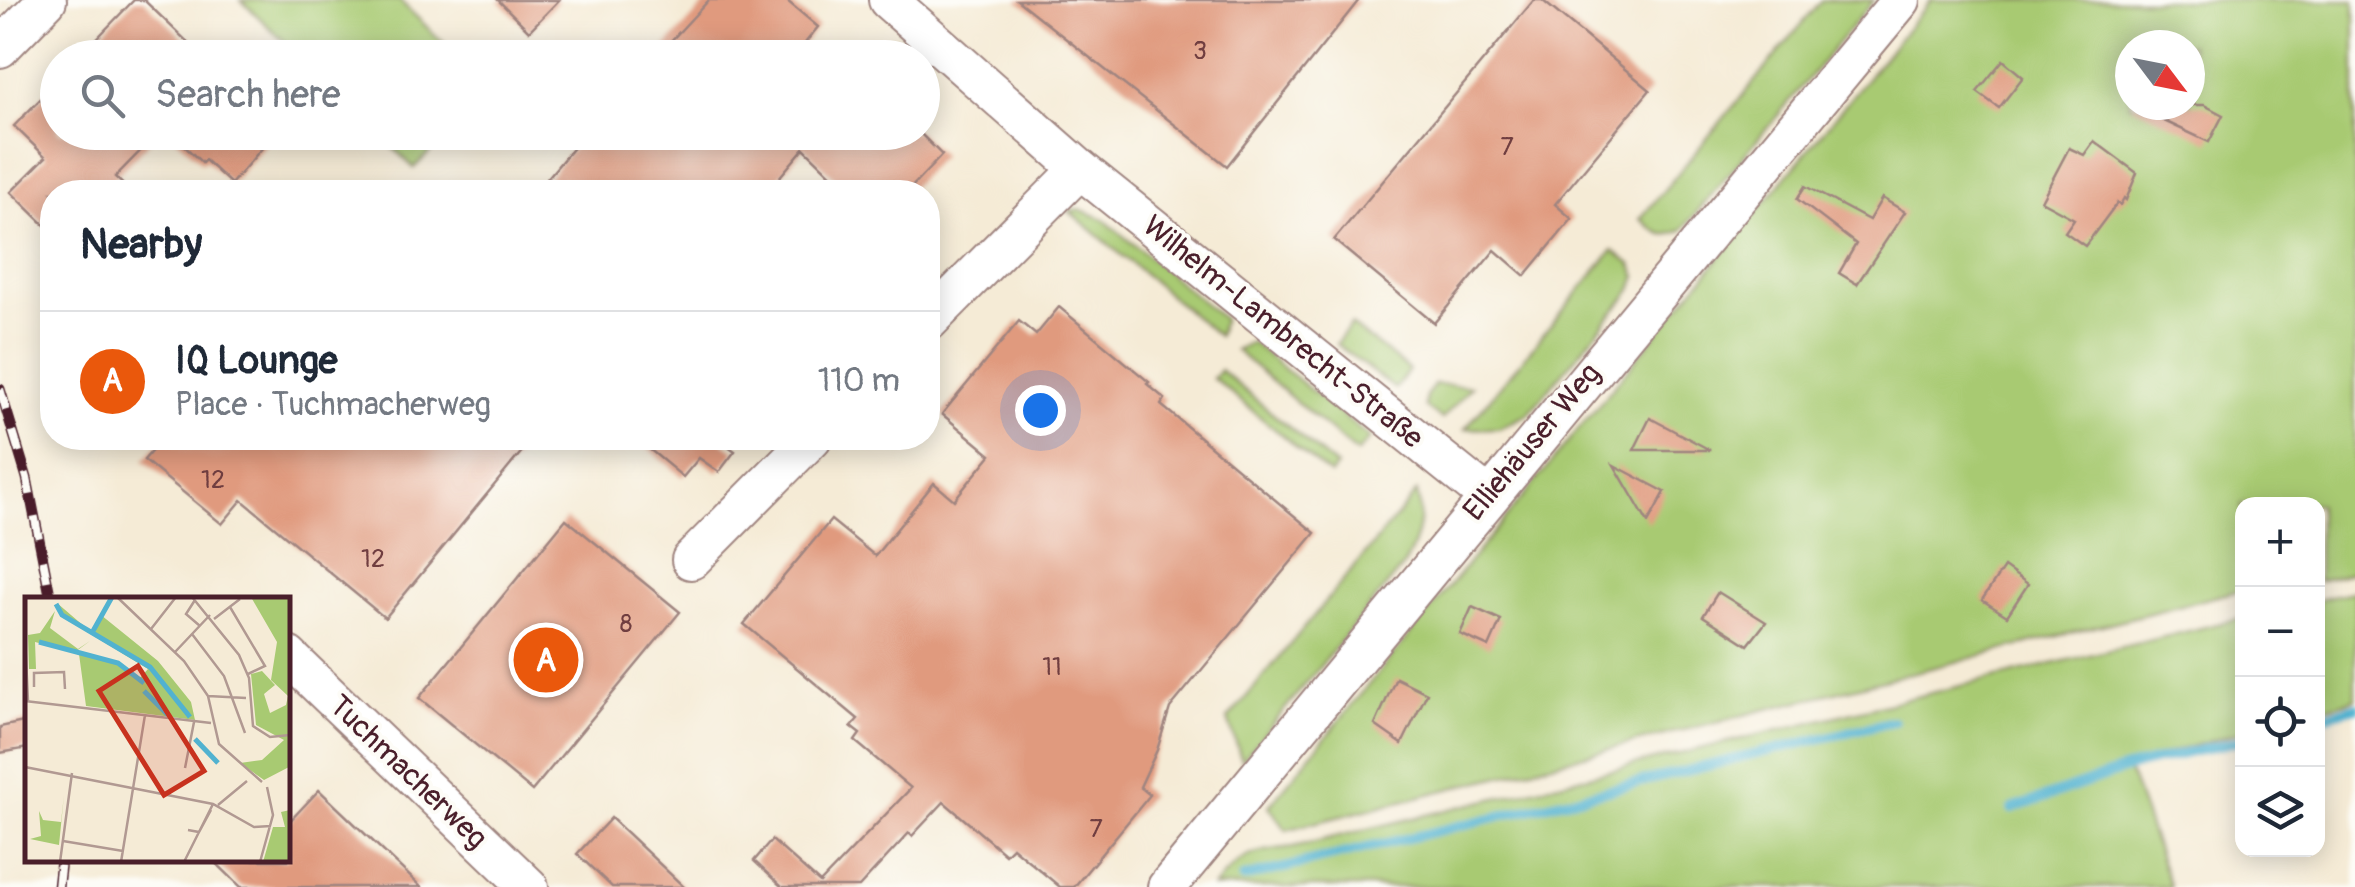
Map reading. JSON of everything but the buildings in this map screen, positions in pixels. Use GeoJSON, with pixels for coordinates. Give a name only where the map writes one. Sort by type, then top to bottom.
{"type":"FeatureCollection","features":[{"type":"Feature","properties":{"kind":"street"},"geometry":{"type":"LineString","coordinates":[[0,48],[48,0]]}},
{"type":"Feature","properties":{"kind":"street","name":"Wilhelm-Lambrecht-Straße"},"geometry":{"type":"LineString","coordinates":[[888,0],[934,40]]}},
{"type":"Feature","properties":{"kind":"street","name":"Elliehäuser Weg"},"geometry":{"type":"LineString","coordinates":[[1167,887],[1900,0]]}},
{"type":"Feature","properties":{"kind":"street","name":"Wilhelm-Lambrecht-Straße"},"geometry":{"type":"LineString","coordinates":[[940,46],[1080,168],[1487,496]]}},
{"type":"Feature","properties":{"kind":"street"},"geometry":{"type":"LineString","coordinates":[[940,310],[1080,168]]}},
{"type":"Feature","properties":{"kind":"street"},"geometry":{"type":"LineString","coordinates":[[691,560],[800,450]]}},
{"type":"Feature","properties":{"kind":"street","name":"Tuchmacherweg"},"geometry":{"type":"LineString","coordinates":[[290,658],[529,887]]}},
{"type":"Feature","properties":{"kind":"green space"},"geometry":{"type":"Polygon","coordinates":[[[241,0],[399,0],[440,40],[282,40],[241,0]]]}},
{"type":"Feature","properties":{"kind":"green space"},"geometry":{"type":"Polygon","coordinates":[[[1822,0],[1874,0],[1682,230],[1664,234],[1651,228],[1640,219],[1822,0]]]}},
{"type":"Feature","properties":{"kind":"green space"},"geometry":{"type":"Polygon","coordinates":[[[1931,0],[2355,0],[2355,572],[2325,579],[2325,497],[2235,497],[2235,592],[1286,830],[1269,806],[1931,0]]]}},
{"type":"Feature","properties":{"kind":"green space"},"geometry":{"type":"Polygon","coordinates":[[[395,150],[432,150],[414,168],[395,150]]]}},
{"type":"Feature","properties":{"kind":"green space"},"geometry":{"type":"Polygon","coordinates":[[[1081,210],[1102,218],[1223,319],[1218,336],[1069,211],[1081,210]]]}},
{"type":"Feature","properties":{"kind":"green space"},"geometry":{"type":"Polygon","coordinates":[[[1613,250],[1631,264],[1637,276],[1632,290],[1528,414],[1499,428],[1465,429],[1613,250]]]}},
{"type":"Feature","properties":{"kind":"green space"},"geometry":{"type":"Polygon","coordinates":[[[1351,325],[1409,370],[1395,389],[1336,344],[1351,325]]]}},
{"type":"Feature","properties":{"kind":"green space"},"geometry":{"type":"Polygon","coordinates":[[[1251,342],[1370,438],[1357,453],[1235,350],[1251,342]]]}},
{"type":"Feature","properties":{"kind":"green space"},"geometry":{"type":"Polygon","coordinates":[[[1220,370],[1337,467],[1330,475],[1213,378],[1220,370]]]}},
{"type":"Feature","properties":{"kind":"green space"},"geometry":{"type":"Polygon","coordinates":[[[1435,384],[1471,386],[1442,419],[1425,407],[1426,396],[1435,384]]]}},
{"type":"Feature","properties":{"kind":"green space"},"geometry":{"type":"Polygon","coordinates":[[[1417,492],[1418,529],[1404,565],[1242,761],[1228,719],[1417,492]]]}},
{"type":"Feature","properties":{"kind":"green space"},"geometry":{"type":"Polygon","coordinates":[[[2355,591],[2355,699],[2325,708],[2325,677],[2325,598],[2355,591]]]}},
{"type":"Feature","properties":{"kind":"green space"},"geometry":{"type":"Polygon","coordinates":[[[2235,620],[2235,734],[2127,765],[2170,887],[1213,887],[1240,861],[1256,853],[2235,620]]]}},
{"type":"Feature","properties":{"kind":"waterway"},"geometry":{"type":"LineString","coordinates":[[2325,716],[2355,707]]}},
{"type":"Feature","properties":{"kind":"waterway"},"geometry":{"type":"LineString","coordinates":[[1243,878],[1893,721]]}},
{"type":"Feature","properties":{"kind":"waterway"},"geometry":{"type":"LineString","coordinates":[[2012,809],[2137,765],[2235,742]]}},
{"type":"Feature","properties":{"kind":"railway"},"geometry":{"type":"LineString","coordinates":[[0,389],[27,478],[50,597]]}},
{"type":"Feature","properties":{"kind":"railway"},"geometry":{"type":"LineString","coordinates":[[58,887],[61,862]]}},
{"type":"Feature","properties":{"kind":"place","name":"IQ Lounge"},"geometry":{"type":"Point","coordinates":[546,660]}}]}
